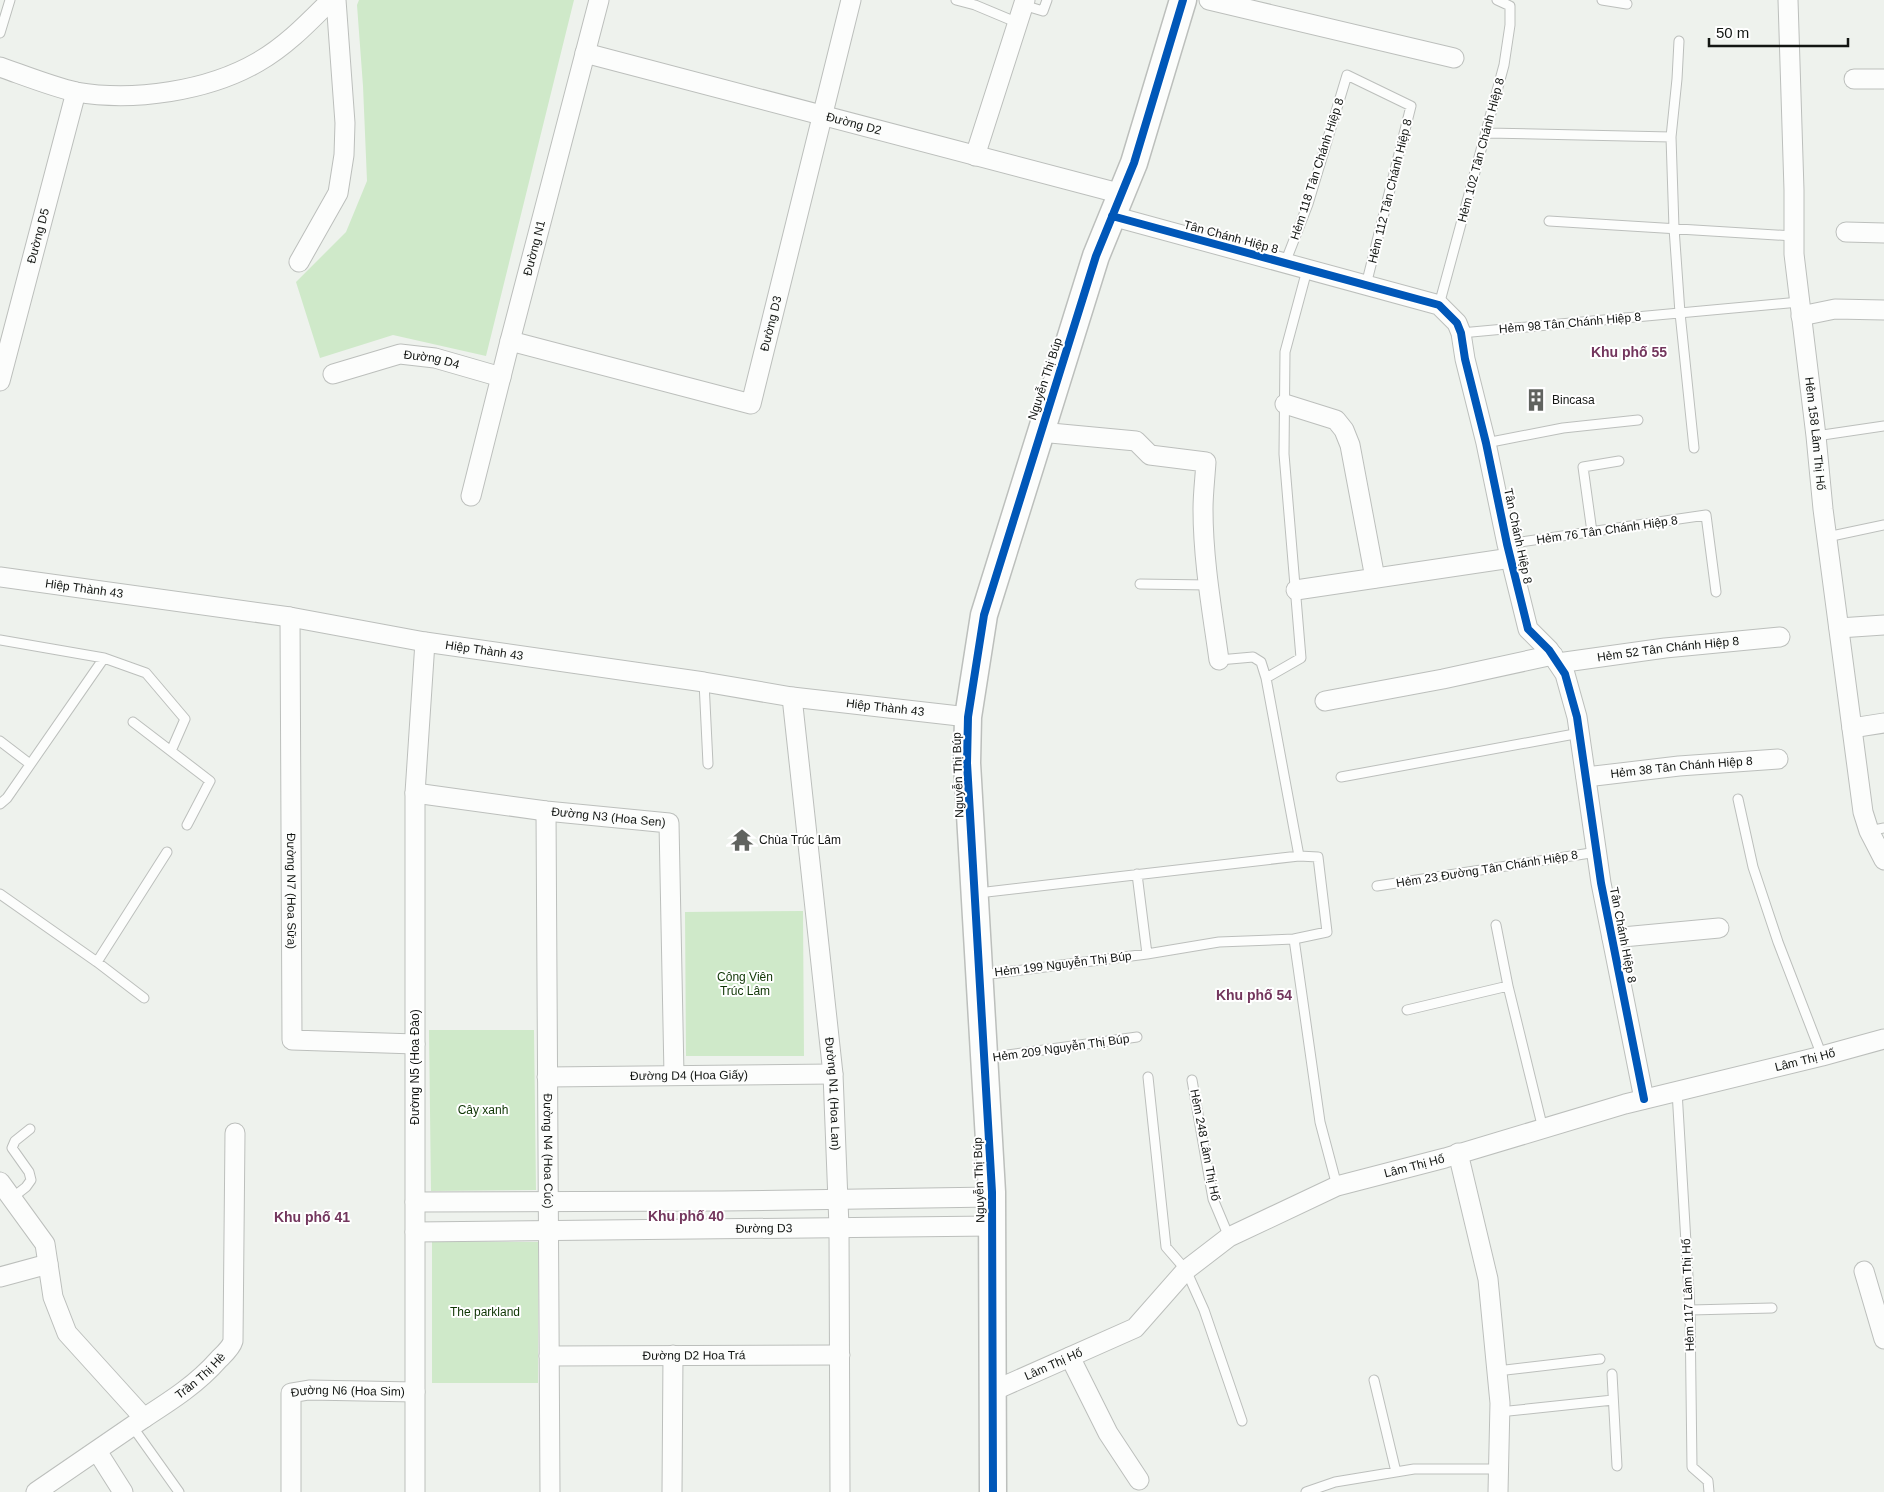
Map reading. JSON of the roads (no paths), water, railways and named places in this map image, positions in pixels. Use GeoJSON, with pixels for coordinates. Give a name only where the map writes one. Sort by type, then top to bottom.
{"type":"FeatureCollection","features":[{"type":"Feature","properties":{"kind":"street"},"geometry":{"type":"LineString","coordinates":[[0,67],[76,92],[121,95],[174,91],[222,79],[259,62],[299,33],[330,0]]}},
{"type":"Feature","properties":{"kind":"street"},"geometry":{"type":"LineString","coordinates":[[298,262],[338,193],[344,155],[345,123],[336,0]]}},
{"type":"Feature","properties":{"kind":"street","name":"Đường N1"},"geometry":{"type":"LineString","coordinates":[[471,496],[599,0]]}},
{"type":"Feature","properties":{"kind":"street","name":"Đường D3"},"geometry":{"type":"LineString","coordinates":[[510,341],[751,404],[851,0]]}},
{"type":"Feature","properties":{"kind":"street","name":"Nguyễn Thị Búp"},"geometry":{"type":"LineString","coordinates":[[994,1492],[992,1197],[967,763],[968,717],[984,615],[1096,256],[1134,163],[1183,0]]}},
{"type":"Feature","properties":{"kind":"street"},"geometry":{"type":"LineString","coordinates":[[1209,0],[1454,58]]}},
{"type":"Feature","properties":{"kind":"street","name":"Hẻm 158 Lâm Thị Hố"},"geometry":{"type":"LineString","coordinates":[[1788,0],[1794,190],[1793,236],[1800,309],[1827,537],[1863,812],[1877,829],[1884,860]]}},
{"type":"Feature","properties":{"kind":"street"},"geometry":{"type":"LineString","coordinates":[[975,156],[1022,9]]}},
{"type":"Feature","properties":{"kind":"street","name":"Đường D2"},"geometry":{"type":"LineString","coordinates":[[585,54],[975,156],[1117,205]]}},
{"type":"Feature","properties":{"kind":"street"},"geometry":{"type":"LineString","coordinates":[[1854,79],[1884,79]]}},
{"type":"Feature","properties":{"kind":"street","name":"Đường D5"},"geometry":{"type":"LineString","coordinates":[[0,378],[76,92]]}},
{"type":"Feature","properties":{"kind":"street","name":"Tân Chánh Hiệp 8"},"geometry":{"type":"LineString","coordinates":[[1117,205],[1307,270],[1439,305],[1457,323],[1461,333],[1465,359],[1528,629],[1555,659],[1565,674],[1577,717],[1612,938],[1644,1099]]}},
{"type":"Feature","properties":{"kind":"street"},"geometry":{"type":"LineString","coordinates":[[1846,232],[1884,233]]}},
{"type":"Feature","properties":{"kind":"street"},"geometry":{"type":"LineString","coordinates":[[1800,309],[1884,310]]}},
{"type":"Feature","properties":{"kind":"street","name":"Đường D4"},"geometry":{"type":"LineString","coordinates":[[333,374],[400,354],[434,358],[501,378]]}},
{"type":"Feature","properties":{"kind":"street"},"geometry":{"type":"LineString","coordinates":[[1285,404],[1336,420],[1344,430],[1350,445],[1375,578]]}},
{"type":"Feature","properties":{"kind":"street"},"geometry":{"type":"LineString","coordinates":[[1040,432],[1136,441],[1150,454],[1206,462],[1203,508],[1208,585],[1219,660]]}},
{"type":"Feature","properties":{"kind":"street"},"geometry":{"type":"LineString","coordinates":[[1296,590],[1375,578],[1509,551]]}},
{"type":"Feature","properties":{"kind":"street","name":"Hiệp Thành 43"},"geometry":{"type":"LineString","coordinates":[[0,577],[290,617],[425,642],[704,682],[792,697],[968,717]]}},
{"type":"Feature","properties":{"kind":"street","name":"Đường N7 (Hoa Sữa)"},"geometry":{"type":"LineString","coordinates":[[290,617],[292,1040],[415,1044]]}},
{"type":"Feature","properties":{"kind":"street"},"geometry":{"type":"LineString","coordinates":[[1839,628],[1884,625]]}},
{"type":"Feature","properties":{"kind":"street","name":"Hẻm 52 Tân Chánh Hiệp 8"},"geometry":{"type":"LineString","coordinates":[[1325,701],[1555,659],[1780,637]]}},
{"type":"Feature","properties":{"kind":"street","name":"Đường N5 (Hoa Đào)"},"geometry":{"type":"LineString","coordinates":[[415,1492],[415,793],[425,642]]}},
{"type":"Feature","properties":{"kind":"street","name":"Đường N1 (Hoa Lan)"},"geometry":{"type":"LineString","coordinates":[[792,697],[833,1074],[839,1200],[840,1492]]}},
{"type":"Feature","properties":{"kind":"street"},"geometry":{"type":"LineString","coordinates":[[1852,728],[1884,723]]}},
{"type":"Feature","properties":{"kind":"street","name":"Hẻm 38 Tân Chánh Hiệp 8"},"geometry":{"type":"LineString","coordinates":[[1586,777],[1679,766],[1778,759]]}},
{"type":"Feature","properties":{"kind":"street","name":"Đường N3 (Hoa Sen)"},"geometry":{"type":"LineString","coordinates":[[415,793],[546,811],[669,823],[674,1076]]}},
{"type":"Feature","properties":{"kind":"street","name":"Đường N4 (Hoa Cúc)"},"geometry":{"type":"LineString","coordinates":[[546,811],[550,1492]]}},
{"type":"Feature","properties":{"kind":"street"},"geometry":{"type":"LineString","coordinates":[[1612,938],[1719,928]]}},
{"type":"Feature","properties":{"kind":"street","name":"Lâm Thị Hố"},"geometry":{"type":"LineString","coordinates":[[993,1391],[1135,1328],[1186,1270],[1229,1237],[1337,1186],[1458,1154],[1644,1099],[1822,1056],[1884,1038]]}},
{"type":"Feature","properties":{"kind":"street","name":"Đường D4 (Hoa Giấy)"},"geometry":{"type":"LineString","coordinates":[[547,1077],[833,1074]]}},
{"type":"Feature","properties":{"kind":"street","name":"Trần Thị Hè"},"geometry":{"type":"LineString","coordinates":[[36,1492],[184,1392],[198,1381],[230,1348],[234,1341],[235,1133]]}},
{"type":"Feature","properties":{"kind":"street"},"geometry":{"type":"LineString","coordinates":[[1458,1154],[1488,1279],[1499,1412],[1498,1492]]}},
{"type":"Feature","properties":{"kind":"street"},"geometry":{"type":"LineString","coordinates":[[0,1182],[45,1244],[54,1297],[67,1333],[138,1422]]}},
{"type":"Feature","properties":{"kind":"street"},"geometry":{"type":"LineString","coordinates":[[415,1202],[839,1200],[992,1197]]}},
{"type":"Feature","properties":{"kind":"street","name":"Đường D3"},"geometry":{"type":"LineString","coordinates":[[415,1232],[992,1226]]}},
{"type":"Feature","properties":{"kind":"street"},"geometry":{"type":"LineString","coordinates":[[0,1277],[48,1264]]}},
{"type":"Feature","properties":{"kind":"street"},"geometry":{"type":"LineString","coordinates":[[1864,1271],[1884,1339]]}},
{"type":"Feature","properties":{"kind":"street","name":"Đường D2 Hoa Trá"},"geometry":{"type":"LineString","coordinates":[[549,1356],[840,1354]]}},
{"type":"Feature","properties":{"kind":"street"},"geometry":{"type":"LineString","coordinates":[[672,1355],[672,1492]]}},
{"type":"Feature","properties":{"kind":"street"},"geometry":{"type":"LineString","coordinates":[[1070,1356],[1108,1433],[1139,1480]]}},
{"type":"Feature","properties":{"kind":"street","name":"Đường N6 (Hoa Sim)"},"geometry":{"type":"LineString","coordinates":[[291,1492],[290,1393],[309,1390],[415,1392]]}},
{"type":"Feature","properties":{"kind":"street"},"geometry":{"type":"LineString","coordinates":[[96,1451],[123,1492]]}},
{"type":"Feature","properties":{"kind":"lane"},"geometry":{"type":"LineString","coordinates":[[0,33],[10,0]]}},
{"type":"Feature","properties":{"kind":"lane"},"geometry":{"type":"LineString","coordinates":[[956,0],[975,5],[1043,11],[1047,0]]}},
{"type":"Feature","properties":{"kind":"lane","name":"Hẻm 102 Tân Chánh Hiệp 8"},"geometry":{"type":"LineString","coordinates":[[1439,305],[1504,65],[1511,3],[1497,0]]}},
{"type":"Feature","properties":{"kind":"lane"},"geometry":{"type":"LineString","coordinates":[[1602,0],[1627,4]]}},
{"type":"Feature","properties":{"kind":"lane"},"geometry":{"type":"LineString","coordinates":[[1678,41],[1677,79],[1671,137],[1674,228],[1680,313],[1694,448]]}},
{"type":"Feature","properties":{"kind":"lane","name":"Hẻm 118 Tân Chánh Hiệp 8"},"geometry":{"type":"LineString","coordinates":[[1285,263],[1308,204],[1347,75]]}},
{"type":"Feature","properties":{"kind":"lane","name":"Hẻm 112 Tân Chánh Hiệp 8"},"geometry":{"type":"LineString","coordinates":[[1347,75],[1411,106],[1366,285]]}},
{"type":"Feature","properties":{"kind":"lane"},"geometry":{"type":"LineString","coordinates":[[1486,133],[1671,137]]}},
{"type":"Feature","properties":{"kind":"lane"},"geometry":{"type":"LineString","coordinates":[[1549,221],[1793,236]]}},
{"type":"Feature","properties":{"kind":"lane"},"geometry":{"type":"LineString","coordinates":[[1266,678],[1301,658],[1284,454],[1285,352],[1307,270]]}},
{"type":"Feature","properties":{"kind":"lane","name":"Hẻm 98 Tân Chánh Hiệp 8"},"geometry":{"type":"LineString","coordinates":[[1461,333],[1680,313],[1800,309]]}},
{"type":"Feature","properties":{"kind":"lane"},"geometry":{"type":"LineString","coordinates":[[1486,443],[1563,428],[1638,420]]}},
{"type":"Feature","properties":{"kind":"lane"},"geometry":{"type":"LineString","coordinates":[[1816,436],[1884,426]]}},
{"type":"Feature","properties":{"kind":"lane"},"geometry":{"type":"LineString","coordinates":[[1592,532],[1583,467],[1619,461]]}},
{"type":"Feature","properties":{"kind":"lane","name":"Hẻm 76 Tân Chánh Hiệp 8"},"geometry":{"type":"LineString","coordinates":[[1509,551],[1592,532],[1706,515],[1716,592]]}},
{"type":"Feature","properties":{"kind":"lane"},"geometry":{"type":"LineString","coordinates":[[1827,537],[1884,525]]}},
{"type":"Feature","properties":{"kind":"lane"},"geometry":{"type":"LineString","coordinates":[[1140,584],[1208,585]]}},
{"type":"Feature","properties":{"kind":"lane"},"geometry":{"type":"LineString","coordinates":[[0,640],[104,658],[146,673],[186,719],[171,750]]}},
{"type":"Feature","properties":{"kind":"lane"},"geometry":{"type":"LineString","coordinates":[[975,893],[1299,856],[1273,726],[1266,678],[1261,662],[1253,657],[1219,660]]}},
{"type":"Feature","properties":{"kind":"lane"},"geometry":{"type":"LineString","coordinates":[[0,804],[7,798],[104,658]]}},
{"type":"Feature","properties":{"kind":"lane"},"geometry":{"type":"LineString","coordinates":[[704,682],[708,764]]}},
{"type":"Feature","properties":{"kind":"lane"},"geometry":{"type":"LineString","coordinates":[[133,722],[210,781],[187,825]]}},
{"type":"Feature","properties":{"kind":"lane"},"geometry":{"type":"LineString","coordinates":[[1341,776],[1580,733]]}},
{"type":"Feature","properties":{"kind":"lane"},"geometry":{"type":"LineString","coordinates":[[0,741],[30,764]]}},
{"type":"Feature","properties":{"kind":"lane"},"geometry":{"type":"LineString","coordinates":[[1738,799],[1753,868],[1778,942],[1822,1056]]}},
{"type":"Feature","properties":{"kind":"lane"},"geometry":{"type":"LineString","coordinates":[[97,962],[167,852]]}},
{"type":"Feature","properties":{"kind":"lane","name":"Hẻm 23 Đường Tân Chánh Hiệp 8"},"geometry":{"type":"LineString","coordinates":[[1377,886],[1597,852]]}},
{"type":"Feature","properties":{"kind":"lane","name":"Hẻm 199 Nguyễn Thị Búp"},"geometry":{"type":"LineString","coordinates":[[980,975],[1147,954],[1219,942],[1294,939],[1328,932],[1318,857],[1299,856]]}},
{"type":"Feature","properties":{"kind":"lane"},"geometry":{"type":"LineString","coordinates":[[1137,874],[1147,954]]}},
{"type":"Feature","properties":{"kind":"lane"},"geometry":{"type":"LineString","coordinates":[[0,894],[97,962],[144,998]]}},
{"type":"Feature","properties":{"kind":"lane"},"geometry":{"type":"LineString","coordinates":[[1496,925],[1508,986],[1543,1128]]}},
{"type":"Feature","properties":{"kind":"lane"},"geometry":{"type":"LineString","coordinates":[[1294,939],[1320,1122],[1337,1186]]}},
{"type":"Feature","properties":{"kind":"lane"},"geometry":{"type":"LineString","coordinates":[[1406,1010],[1508,986]]}},
{"type":"Feature","properties":{"kind":"lane","name":"Hẻm 209 Nguyễn Thị Búp"},"geometry":{"type":"LineString","coordinates":[[984,1058],[1137,1037]]}},
{"type":"Feature","properties":{"kind":"lane"},"geometry":{"type":"LineString","coordinates":[[1148,1077],[1166,1247],[1186,1270],[1204,1310],[1242,1422]]}},
{"type":"Feature","properties":{"kind":"lane","name":"Hẻm 248 Lâm Thị Hố"},"geometry":{"type":"LineString","coordinates":[[1192,1080],[1213,1199],[1229,1237]]}},
{"type":"Feature","properties":{"kind":"lane","name":"Hẻm 117 Lâm Thị Hố"},"geometry":{"type":"LineString","coordinates":[[1677,1091],[1690,1310],[1692,1468],[1708,1481],[1709,1492]]}},
{"type":"Feature","properties":{"kind":"lane"},"geometry":{"type":"LineString","coordinates":[[12,1198],[26,1187],[31,1180],[29,1172],[12,1148],[15,1141],[30,1129]]}},
{"type":"Feature","properties":{"kind":"lane"},"geometry":{"type":"LineString","coordinates":[[1690,1310],[1772,1308]]}},
{"type":"Feature","properties":{"kind":"lane"},"geometry":{"type":"LineString","coordinates":[[1497,1371],[1600,1359]]}},
{"type":"Feature","properties":{"kind":"lane"},"geometry":{"type":"LineString","coordinates":[[1612,1374],[1617,1466]]}},
{"type":"Feature","properties":{"kind":"lane"},"geometry":{"type":"LineString","coordinates":[[1374,1380],[1396,1472]]}},
{"type":"Feature","properties":{"kind":"lane"},"geometry":{"type":"LineString","coordinates":[[1499,1412],[1613,1400]]}},
{"type":"Feature","properties":{"kind":"lane"},"geometry":{"type":"LineString","coordinates":[[138,1422],[179,1492]]}},
{"type":"Feature","properties":{"kind":"lane"},"geometry":{"type":"LineString","coordinates":[[1306,1492],[1335,1482],[1396,1472],[1498,1469]]}},
{"type":"Feature","properties":{"kind":"place","name":"Bincasa"},"geometry":{"type":"Point","coordinates":[1536,400]}},
{"type":"Feature","properties":{"kind":"place","name":"Chùa Trúc Lâm"},"geometry":{"type":"Point","coordinates":[742,840]}},
{"type":"Feature","properties":{"kind":"district","name":"Khu phố 55"},"geometry":{"type":"Point","coordinates":[1629,352]}},
{"type":"Feature","properties":{"kind":"district","name":"Khu phố 54"},"geometry":{"type":"Point","coordinates":[1254,995]}},
{"type":"Feature","properties":{"kind":"district","name":"Khu phố 40"},"geometry":{"type":"Point","coordinates":[686,1216]}},
{"type":"Feature","properties":{"kind":"district","name":"Khu phố 41"},"geometry":{"type":"Point","coordinates":[312,1217]}},
{"type":"Feature","properties":{"kind":"park label","name":"Công Viên Trúc Lâm"},"geometry":{"type":"Point","coordinates":[745,984]}},
{"type":"Feature","properties":{"kind":"park label","name":"Cây xanh"},"geometry":{"type":"Point","coordinates":[483,1110]}},
{"type":"Feature","properties":{"kind":"park label","name":"The parkland"},"geometry":{"type":"Point","coordinates":[485,1312]}}]}
